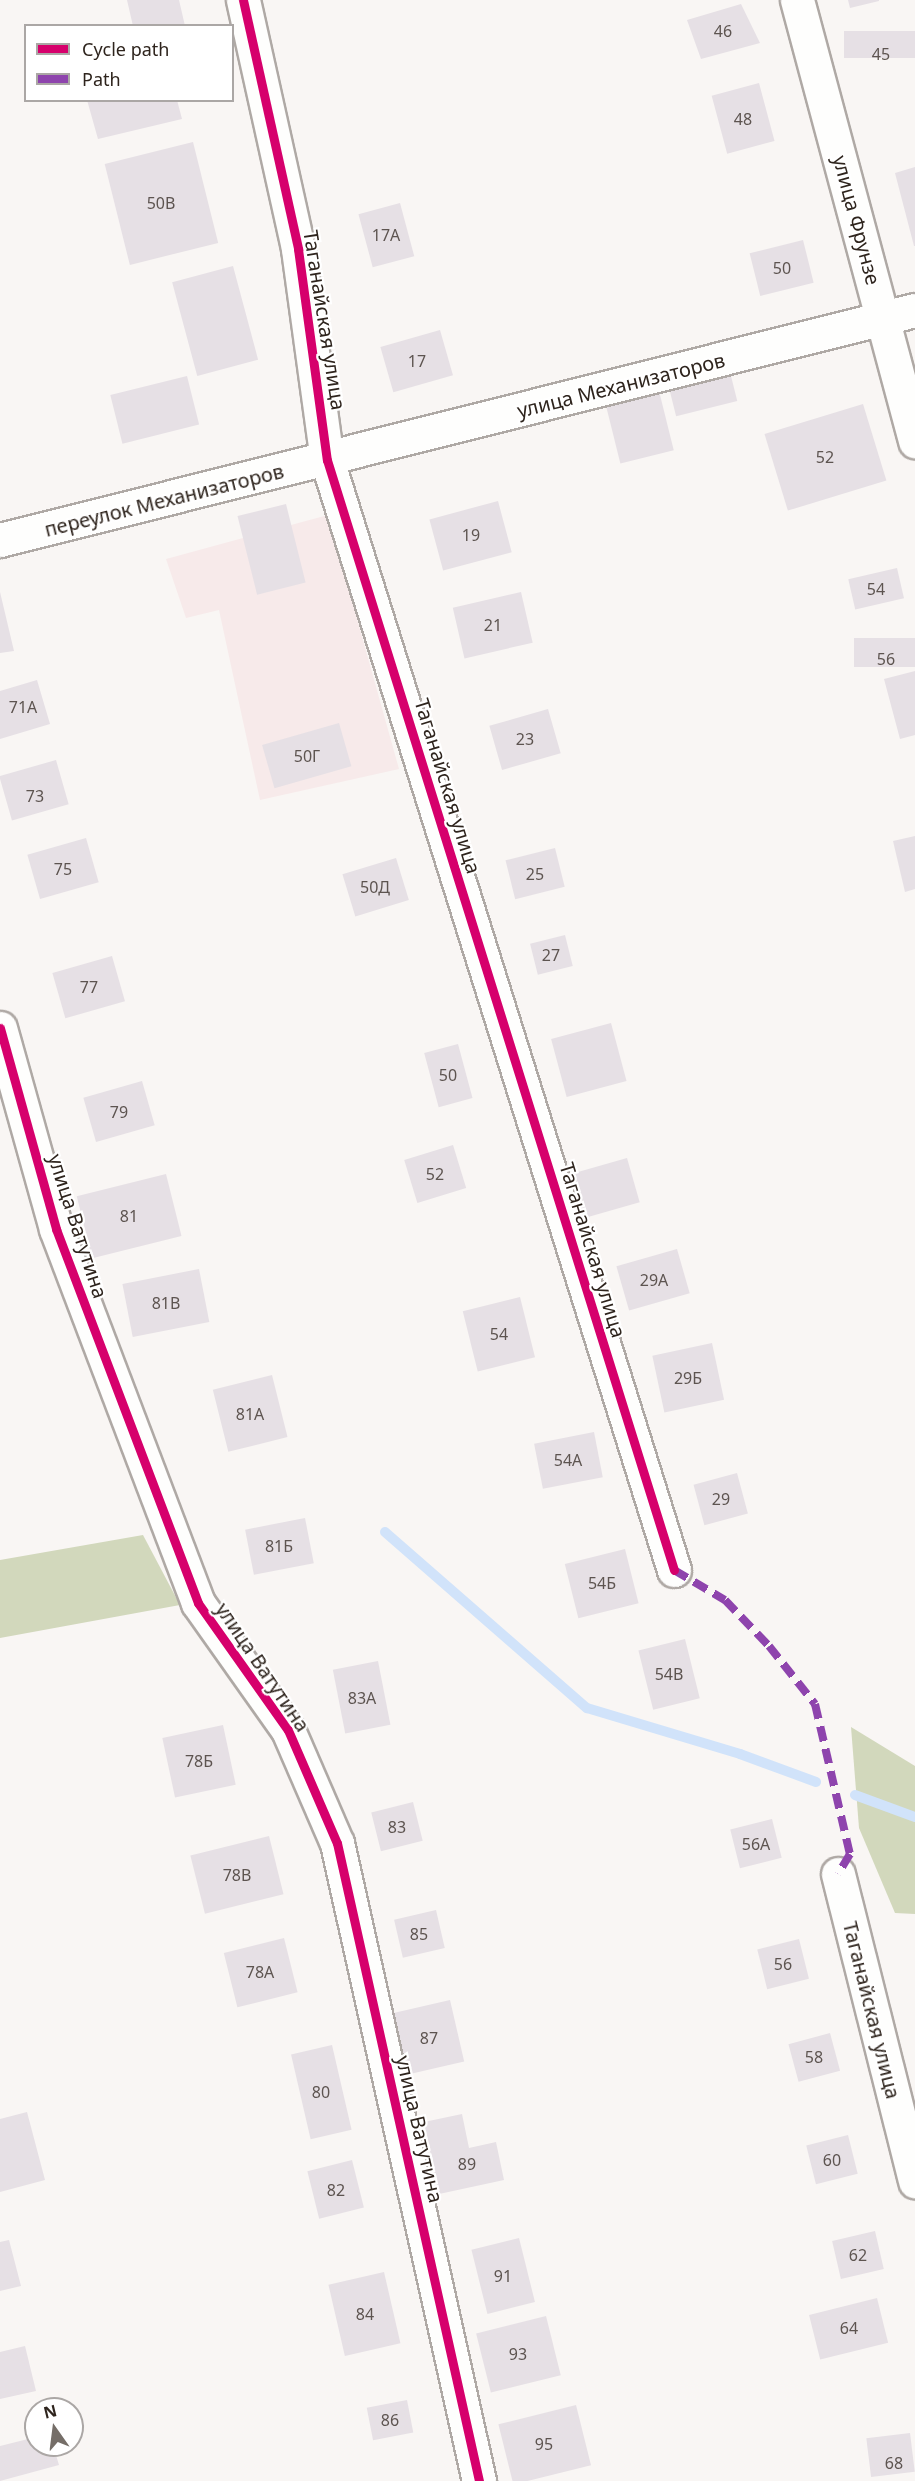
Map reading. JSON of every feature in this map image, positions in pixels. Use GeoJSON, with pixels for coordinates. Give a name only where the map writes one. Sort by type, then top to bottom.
{"type":"FeatureCollection","features":[{"type":"Feature","properties":{"kind":"street","name":"Таганайская улица"},"geometry":{"type":"LineString","coordinates":[[243,0],[298,249],[327,460],[674,1570]]}},
{"type":"Feature","properties":{"kind":"street","name":"улица Фрунзе"},"geometry":{"type":"LineString","coordinates":[[797,0],[915,441]]}},
{"type":"Feature","properties":{"kind":"street","name":"улица Механизаторов"},"geometry":{"type":"LineString","coordinates":[[327,460],[915,310]]}},
{"type":"Feature","properties":{"kind":"street","name":"переулок Механизаторов"},"geometry":{"type":"LineString","coordinates":[[0,540],[327,460]]}},
{"type":"Feature","properties":{"kind":"street","name":"улица Ватутина"},"geometry":{"type":"LineString","coordinates":[[0,1028],[56,1229],[198,1603],[288,1730],[337,1842],[479,2481]]}},
{"type":"Feature","properties":{"kind":"street","name":"Таганайская улица"},"geometry":{"type":"LineString","coordinates":[[838,1874],[915,2181]]}},
{"type":"Feature","properties":{"kind":"shaded area"},"geometry":{"type":"Polygon","coordinates":[[[328,515],[399,769],[260,800],[219,610],[186,618],[166,559],[328,515]]]}},
{"type":"Feature","properties":{"kind":"green space"},"geometry":{"type":"Polygon","coordinates":[[[143,1535],[180,1605],[0,1638],[0,1560],[143,1535]]]}},
{"type":"Feature","properties":{"kind":"green space"},"geometry":{"type":"Polygon","coordinates":[[[851,1727],[915,1766],[915,1914],[895,1913],[859,1828],[851,1727]]]}},
{"type":"Feature","properties":{"kind":"building"},"geometry":{"type":"Polygon","coordinates":[[[127,0],[179,0],[185,24],[133,24],[127,0]]]}},
{"type":"Feature","properties":{"kind":"building"},"geometry":{"type":"Polygon","coordinates":[[[848,0],[879,0],[879,1],[850,8],[848,0]]]}},
{"type":"Feature","properties":{"kind":"building"},"geometry":{"type":"Polygon","coordinates":[[[741,4],[760,43],[701,59],[687,20],[741,4]]]}},
{"type":"Feature","properties":{"kind":"building"},"geometry":{"type":"Polygon","coordinates":[[[844,31],[915,31],[915,58],[844,58],[844,31]]]}},
{"type":"Feature","properties":{"kind":"building"},"geometry":{"type":"Polygon","coordinates":[[[759,83],[775,141],[727,154],[712,96],[759,83]]]}},
{"type":"Feature","properties":{"kind":"building"},"geometry":{"type":"Polygon","coordinates":[[[88,102],[178,102],[182,119],[98,139],[88,102]]]}},
{"type":"Feature","properties":{"kind":"building"},"geometry":{"type":"Polygon","coordinates":[[[193,142],[218,243],[130,265],[105,164],[193,142]]]}},
{"type":"Feature","properties":{"kind":"building"},"geometry":{"type":"Polygon","coordinates":[[[915,167],[915,246],[914,246],[895,173],[915,167]]]}},
{"type":"Feature","properties":{"kind":"building"},"geometry":{"type":"Polygon","coordinates":[[[400,203],[414,256],[373,267],[358,214],[400,203]]]}},
{"type":"Feature","properties":{"kind":"building"},"geometry":{"type":"Polygon","coordinates":[[[803,240],[814,283],[760,296],[750,253],[803,240]]]}},
{"type":"Feature","properties":{"kind":"building"},"geometry":{"type":"Polygon","coordinates":[[[233,266],[258,360],[197,376],[172,282],[233,266]]]}},
{"type":"Feature","properties":{"kind":"building"},"geometry":{"type":"Polygon","coordinates":[[[440,330],[453,375],[393,392],[380,347],[440,330]]]}},
{"type":"Feature","properties":{"kind":"building"},"geometry":{"type":"Polygon","coordinates":[[[730,372],[737,401],[676,416],[669,387],[730,372]]]}},
{"type":"Feature","properties":{"kind":"building"},"geometry":{"type":"Polygon","coordinates":[[[187,376],[199,425],[122,444],[110,395],[187,376]]]}},
{"type":"Feature","properties":{"kind":"building"},"geometry":{"type":"Polygon","coordinates":[[[659,391],[674,450],[620,463],[606,404],[659,391]]]}},
{"type":"Feature","properties":{"kind":"building"},"geometry":{"type":"Polygon","coordinates":[[[863,404],[886,481],[788,511],[765,434],[863,404]]]}},
{"type":"Feature","properties":{"kind":"building"},"geometry":{"type":"Polygon","coordinates":[[[498,501],[512,552],[443,571],[429,519],[498,501]]]}},
{"type":"Feature","properties":{"kind":"building"},"geometry":{"type":"Polygon","coordinates":[[[286,504],[306,583],[257,595],[237,516],[286,504]]]}},
{"type":"Feature","properties":{"kind":"building"},"geometry":{"type":"Polygon","coordinates":[[[897,568],[904,598],[855,609],[848,579],[897,568]]]}},
{"type":"Feature","properties":{"kind":"building"},"geometry":{"type":"Polygon","coordinates":[[[0,592],[14,651],[0,653],[0,592]]]}},
{"type":"Feature","properties":{"kind":"building"},"geometry":{"type":"Polygon","coordinates":[[[521,592],[533,643],[464,658],[453,608],[521,592]]]}},
{"type":"Feature","properties":{"kind":"building"},"geometry":{"type":"Polygon","coordinates":[[[854,638],[915,638],[915,667],[854,667],[854,638]]]}},
{"type":"Feature","properties":{"kind":"building"},"geometry":{"type":"Polygon","coordinates":[[[915,671],[915,735],[900,739],[884,679],[915,671]]]}},
{"type":"Feature","properties":{"kind":"building"},"geometry":{"type":"Polygon","coordinates":[[[37,680],[50,724],[0,739],[0,691],[37,680]]]}},
{"type":"Feature","properties":{"kind":"building"},"geometry":{"type":"Polygon","coordinates":[[[548,709],[561,753],[502,770],[489,726],[548,709]]]}},
{"type":"Feature","properties":{"kind":"building"},"geometry":{"type":"Polygon","coordinates":[[[339,723],[351,766],[275,788],[262,745],[339,723]]]}},
{"type":"Feature","properties":{"kind":"building"},"geometry":{"type":"Polygon","coordinates":[[[56,760],[69,804],[12,820],[0,776],[56,760]]]}},
{"type":"Feature","properties":{"kind":"building"},"geometry":{"type":"Polygon","coordinates":[[[915,836],[915,889],[905,892],[893,841],[915,836]]]}},
{"type":"Feature","properties":{"kind":"building"},"geometry":{"type":"Polygon","coordinates":[[[86,838],[99,882],[40,899],[27,855],[86,838]]]}},
{"type":"Feature","properties":{"kind":"building"},"geometry":{"type":"Polygon","coordinates":[[[555,848],[565,887],[515,899],[506,860],[555,848]]]}},
{"type":"Feature","properties":{"kind":"building"},"geometry":{"type":"Polygon","coordinates":[[[396,858],[409,900],[355,916],[342,874],[396,858]]]}},
{"type":"Feature","properties":{"kind":"building"},"geometry":{"type":"Polygon","coordinates":[[[565,935],[573,966],[538,975],[530,944],[565,935]]]}},
{"type":"Feature","properties":{"kind":"building"},"geometry":{"type":"Polygon","coordinates":[[[112,956],[125,1001],[65,1018],[52,973],[112,956]]]}},
{"type":"Feature","properties":{"kind":"building"},"geometry":{"type":"Polygon","coordinates":[[[611,1023],[627,1081],[567,1097],[551,1039],[611,1023]]]}},
{"type":"Feature","properties":{"kind":"building"},"geometry":{"type":"Polygon","coordinates":[[[458,1044],[472,1098],[439,1107],[424,1053],[458,1044]]]}},
{"type":"Feature","properties":{"kind":"building"},"geometry":{"type":"Polygon","coordinates":[[[142,1081],[155,1125],[96,1142],[83,1098],[142,1081]]]}},
{"type":"Feature","properties":{"kind":"building"},"geometry":{"type":"Polygon","coordinates":[[[453,1145],[466,1188],[417,1203],[404,1160],[453,1145]]]}},
{"type":"Feature","properties":{"kind":"building"},"geometry":{"type":"Polygon","coordinates":[[[627,1158],[640,1202],[581,1219],[568,1175],[627,1158]]]}},
{"type":"Feature","properties":{"kind":"building"},"geometry":{"type":"Polygon","coordinates":[[[166,1174],[181,1236],[92,1258],[77,1196],[166,1174]]]}},
{"type":"Feature","properties":{"kind":"building"},"geometry":{"type":"Polygon","coordinates":[[[677,1249],[690,1293],[629,1311],[616,1266],[677,1249]]]}},
{"type":"Feature","properties":{"kind":"building"},"geometry":{"type":"Polygon","coordinates":[[[199,1269],[209,1322],[133,1337],[122,1284],[199,1269]]]}},
{"type":"Feature","properties":{"kind":"building"},"geometry":{"type":"Polygon","coordinates":[[[520,1297],[535,1357],[478,1371],[463,1311],[520,1297]]]}},
{"type":"Feature","properties":{"kind":"building"},"geometry":{"type":"Polygon","coordinates":[[[712,1343],[724,1400],[664,1412],[652,1356],[712,1343]]]}},
{"type":"Feature","properties":{"kind":"building"},"geometry":{"type":"Polygon","coordinates":[[[272,1375],[287,1437],[228,1452],[213,1390],[272,1375]]]}},
{"type":"Feature","properties":{"kind":"building"},"geometry":{"type":"Polygon","coordinates":[[[594,1432],[603,1477],[543,1489],[534,1444],[594,1432]]]}},
{"type":"Feature","properties":{"kind":"building"},"geometry":{"type":"Polygon","coordinates":[[[737,1473],[748,1514],[704,1525],[694,1485],[737,1473]]]}},
{"type":"Feature","properties":{"kind":"building"},"geometry":{"type":"Polygon","coordinates":[[[305,1518],[314,1563],[254,1575],[245,1530],[305,1518]]]}},
{"type":"Feature","properties":{"kind":"building"},"geometry":{"type":"Polygon","coordinates":[[[625,1549],[639,1603],[578,1618],[565,1564],[625,1549]]]}},
{"type":"Feature","properties":{"kind":"building"},"geometry":{"type":"Polygon","coordinates":[[[685,1639],[700,1698],[653,1710],[638,1651],[685,1639]]]}},
{"type":"Feature","properties":{"kind":"building"},"geometry":{"type":"Polygon","coordinates":[[[378,1661],[390,1725],[345,1734],[333,1670],[378,1661]]]}},
{"type":"Feature","properties":{"kind":"building"},"geometry":{"type":"Polygon","coordinates":[[[223,1725],[236,1785],[175,1798],[162,1738],[223,1725]]]}},
{"type":"Feature","properties":{"kind":"building"},"geometry":{"type":"Polygon","coordinates":[[[413,1802],[423,1841],[381,1851],[371,1812],[413,1802]]]}},
{"type":"Feature","properties":{"kind":"building"},"geometry":{"type":"Polygon","coordinates":[[[772,1819],[782,1858],[740,1868],[730,1829],[772,1819]]]}},
{"type":"Feature","properties":{"kind":"building"},"geometry":{"type":"Polygon","coordinates":[[[269,1836],[284,1894],[205,1914],[190,1856],[269,1836]]]}},
{"type":"Feature","properties":{"kind":"building"},"geometry":{"type":"Polygon","coordinates":[[[436,1910],[445,1948],[403,1958],[394,1920],[436,1910]]]}},
{"type":"Feature","properties":{"kind":"building"},"geometry":{"type":"Polygon","coordinates":[[[284,1938],[298,1992],[237,2007],[224,1953],[284,1938]]]}},
{"type":"Feature","properties":{"kind":"building"},"geometry":{"type":"Polygon","coordinates":[[[799,1939],[809,1979],[767,1989],[757,1949],[799,1939]]]}},
{"type":"Feature","properties":{"kind":"building"},"geometry":{"type":"Polygon","coordinates":[[[450,2000],[464,2061],[407,2075],[393,2013],[450,2000]]]}},
{"type":"Feature","properties":{"kind":"building"},"geometry":{"type":"Polygon","coordinates":[[[830,2033],[840,2071],[799,2082],[788,2044],[830,2033]]]}},
{"type":"Feature","properties":{"kind":"building"},"geometry":{"type":"Polygon","coordinates":[[[332,2045],[352,2130],[311,2139],[291,2054],[332,2045]]]}},
{"type":"Feature","properties":{"kind":"building"},"geometry":{"type":"Polygon","coordinates":[[[27,2112],[45,2180],[0,2192],[0,2119],[27,2112]]]}},
{"type":"Feature","properties":{"kind":"building"},"geometry":{"type":"Polygon","coordinates":[[[462,2114],[469,2148],[496,2142],[504,2180],[439,2194],[424,2122],[462,2114]]]}},
{"type":"Feature","properties":{"kind":"building"},"geometry":{"type":"Polygon","coordinates":[[[848,2135],[858,2174],[816,2184],[806,2145],[848,2135]]]}},
{"type":"Feature","properties":{"kind":"building"},"geometry":{"type":"Polygon","coordinates":[[[352,2160],[364,2208],[319,2219],[307,2171],[352,2160]]]}},
{"type":"Feature","properties":{"kind":"building"},"geometry":{"type":"Polygon","coordinates":[[[875,2231],[884,2269],[841,2279],[832,2241],[875,2231]]]}},
{"type":"Feature","properties":{"kind":"building"},"geometry":{"type":"Polygon","coordinates":[[[519,2238],[535,2302],[487,2314],[471,2250],[519,2238]]]}},
{"type":"Feature","properties":{"kind":"building"},"geometry":{"type":"Polygon","coordinates":[[[9,2240],[21,2286],[0,2291],[0,2242],[9,2240]]]}},
{"type":"Feature","properties":{"kind":"building"},"geometry":{"type":"Polygon","coordinates":[[[384,2272],[400,2343],[345,2356],[328,2285],[384,2272]]]}},
{"type":"Feature","properties":{"kind":"building"},"geometry":{"type":"Polygon","coordinates":[[[877,2298],[888,2343],[820,2360],[809,2315],[877,2298]]]}},
{"type":"Feature","properties":{"kind":"building"},"geometry":{"type":"Polygon","coordinates":[[[546,2316],[561,2375],[491,2393],[476,2333],[546,2316]]]}},
{"type":"Feature","properties":{"kind":"building"},"geometry":{"type":"Polygon","coordinates":[[[25,2346],[36,2391],[0,2399],[0,2352],[25,2346]]]}},
{"type":"Feature","properties":{"kind":"building"},"geometry":{"type":"Polygon","coordinates":[[[407,2400],[413,2432],[373,2440],[367,2408],[407,2400]]]}},
{"type":"Feature","properties":{"kind":"building"},"geometry":{"type":"Polygon","coordinates":[[[576,2405],[591,2465],[527,2481],[512,2481],[498,2424],[576,2405]]]}},
{"type":"Feature","properties":{"kind":"building"},"geometry":{"type":"Polygon","coordinates":[[[910,2433],[915,2472],[871,2477],[866,2438],[910,2433]]]}},
{"type":"Feature","properties":{"kind":"building"},"geometry":{"type":"Polygon","coordinates":[[[24,2440],[24,2457],[57,2457],[59,2465],[0,2481],[0,2446],[24,2440]]]}},
{"type":"Feature","properties":{"kind":"waterway"},"geometry":{"type":"LineString","coordinates":[[385,1532],[587,1708],[740,1754],[816,1782]]}},
{"type":"Feature","properties":{"kind":"waterway"},"geometry":{"type":"LineString","coordinates":[[855,1795],[915,1817]]}},
{"type":"Feature","properties":{"kind":"marked path"},"geometry":{"type":"LineString","coordinates":[[674,1570],[725,1600],[769,1646],[815,1704],[850,1854],[838,1874]]}},
{"type":"Feature","properties":{"kind":"cycle path"},"geometry":{"type":"LineString","coordinates":[[243,0],[298,249],[327,460],[674,1570]]}},
{"type":"Feature","properties":{"kind":"cycle path"},"geometry":{"type":"LineString","coordinates":[[0,1028],[56,1229],[198,1603],[288,1730],[337,1843],[479,2481]]}}]}
